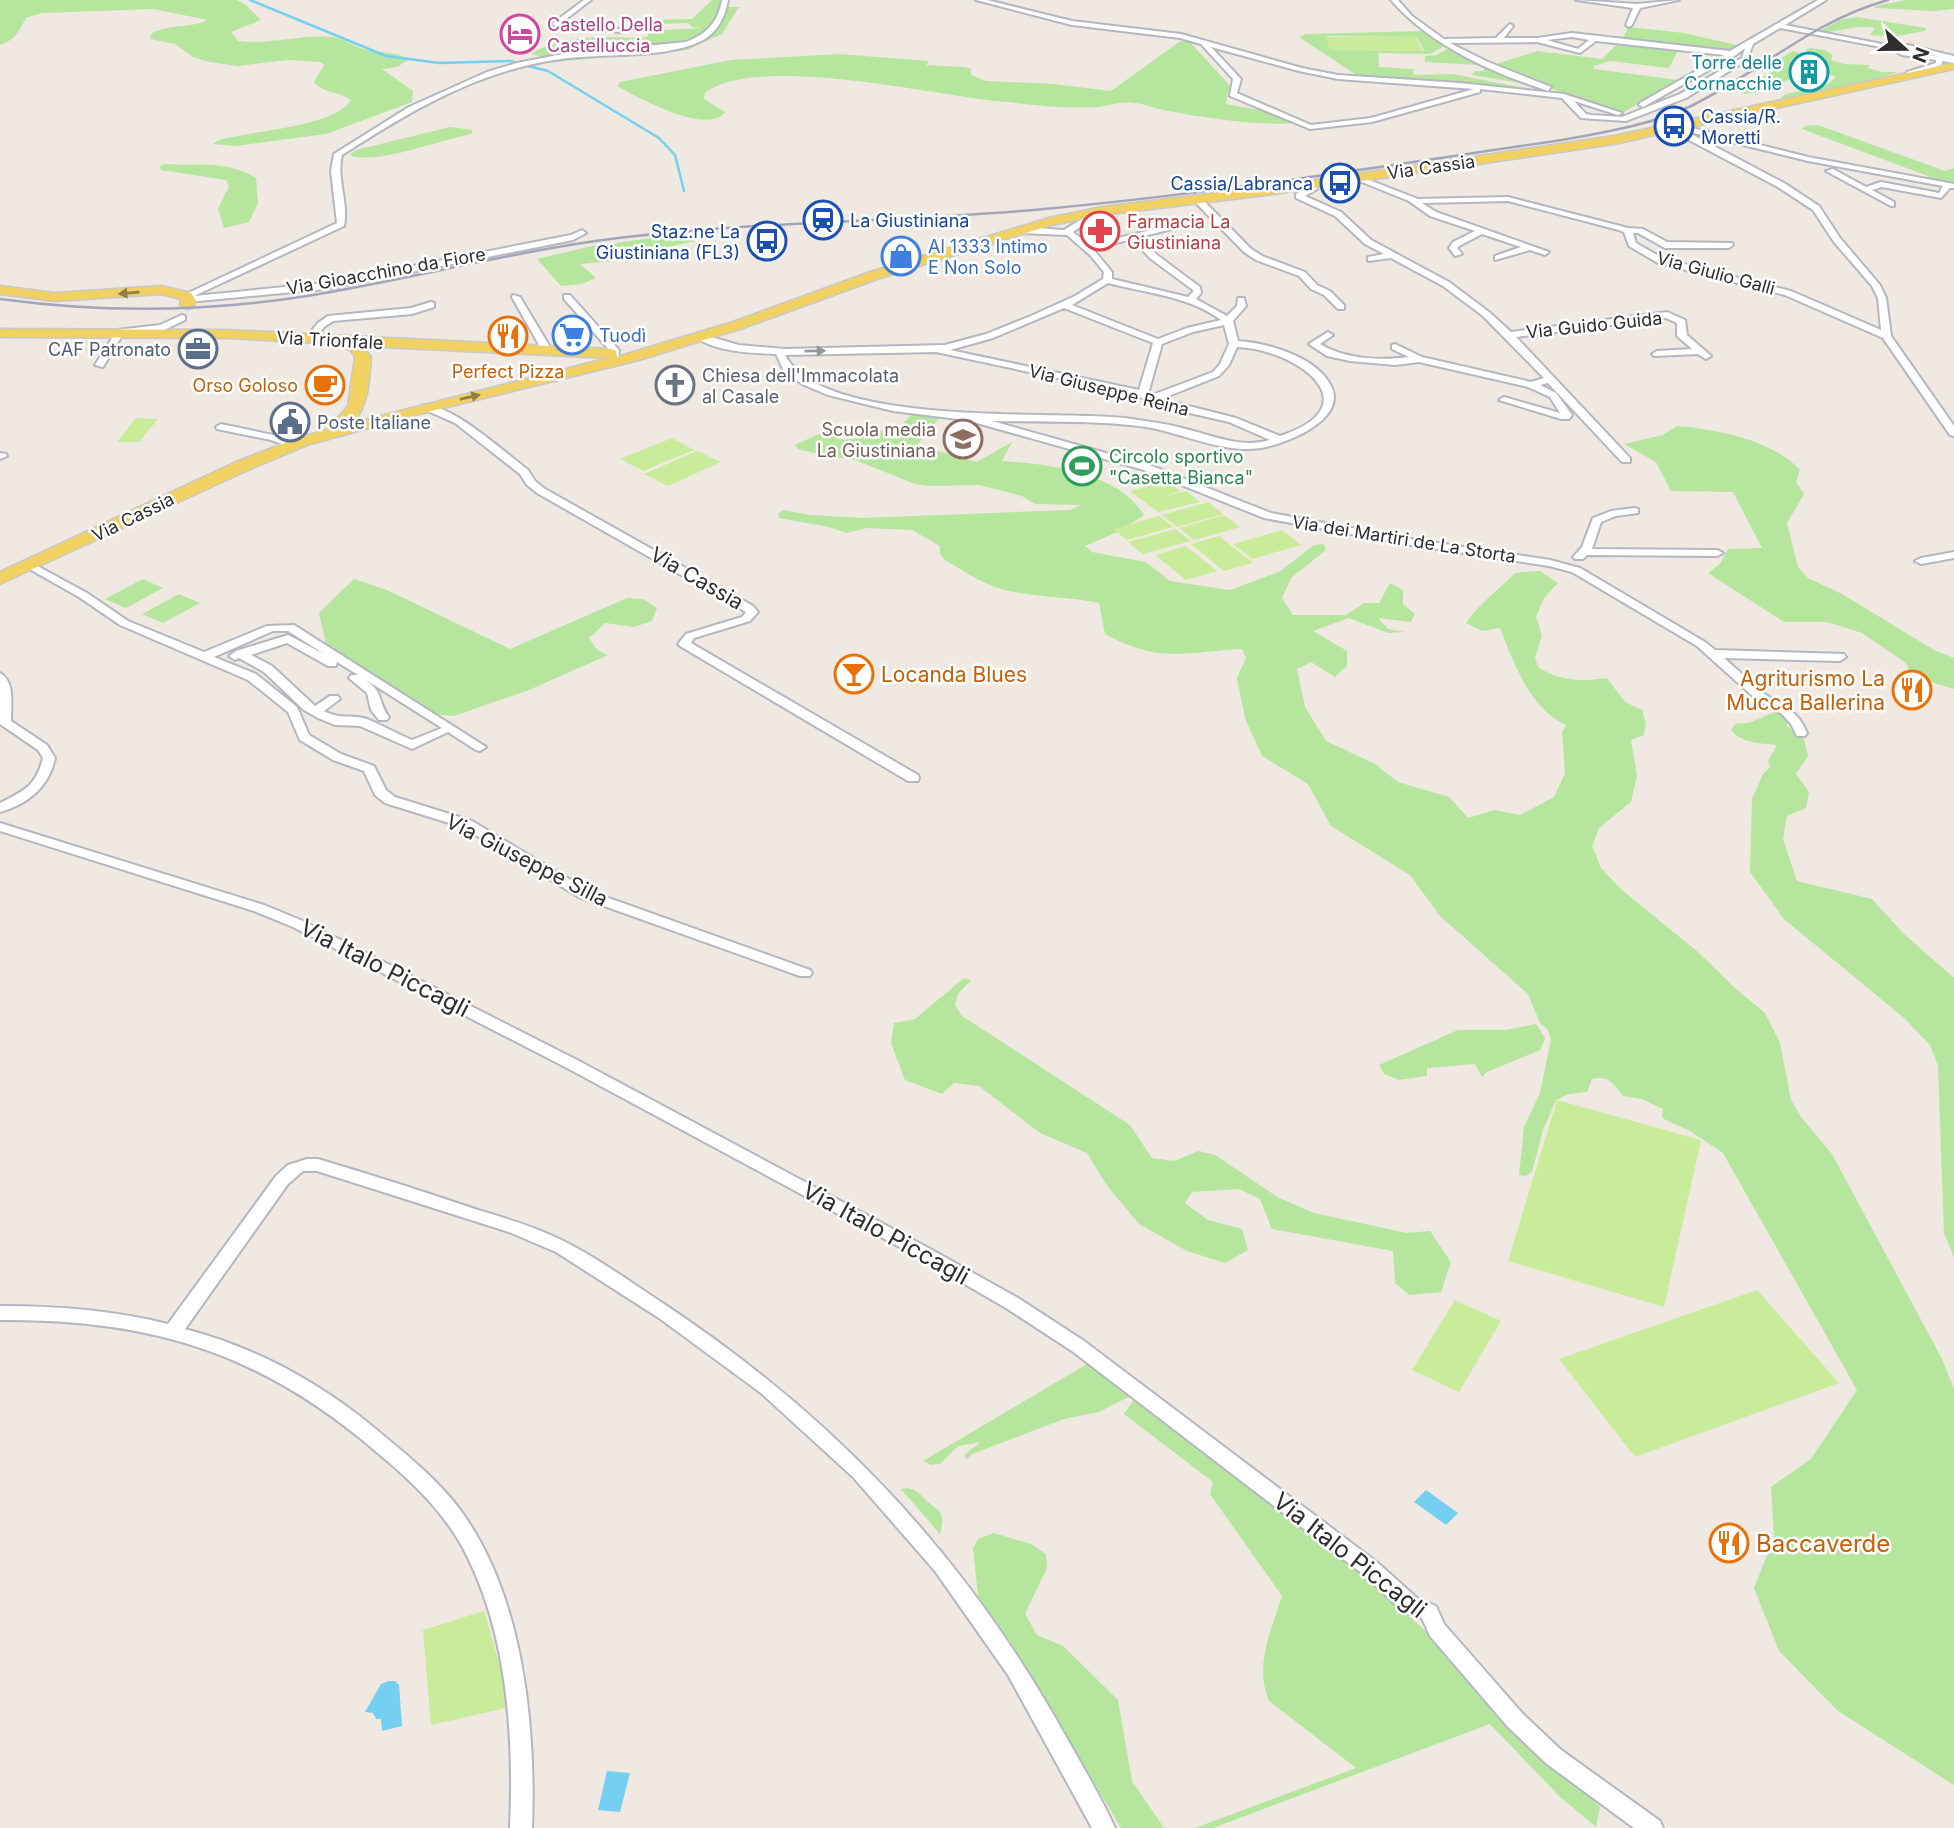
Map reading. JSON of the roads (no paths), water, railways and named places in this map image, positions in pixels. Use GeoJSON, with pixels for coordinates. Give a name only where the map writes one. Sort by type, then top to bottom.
{"type":"FeatureCollection","features":[{"type":"Feature","properties":{"kind":"main road","name":"Via Cassia"},"geometry":{"type":"LineString","coordinates":[[0,579],[293,444],[700,337],[862,280],[1020,230],[1086,214],[1581,145],[1676,127],[1910,74],[1954,60]]}},
{"type":"Feature","properties":{"kind":"main road","name":"Via Cassia"},"geometry":{"type":"LineString","coordinates":[[772,313],[798,287],[846,272],[909,265]]}},
{"type":"Feature","properties":{"kind":"main road"},"geometry":{"type":"LineString","coordinates":[[846,272],[861,275],[862,280]]}},
{"type":"Feature","properties":{"kind":"main road"},"geometry":{"type":"LineString","coordinates":[[0,289],[55,297],[161,290],[185,306],[188,325],[227,334]]}},
{"type":"Feature","properties":{"kind":"main road"},"geometry":{"type":"LineString","coordinates":[[794,293],[802,297],[814,297]]}},
{"type":"Feature","properties":{"kind":"main road","name":"Via Trionfale"},"geometry":{"type":"LineString","coordinates":[[0,333],[227,334],[616,358]]}},
{"type":"Feature","properties":{"kind":"main road"},"geometry":{"type":"LineString","coordinates":[[324,434],[349,419],[358,402],[363,357],[356,348],[334,340]]}},
{"type":"Feature","properties":{"kind":"main road"},"geometry":{"type":"LineString","coordinates":[[363,357],[375,349],[402,344]]}},
{"type":"Feature","properties":{"kind":"main road"},"geometry":{"type":"LineString","coordinates":[[358,402],[376,411],[404,413]]}},
{"type":"Feature","properties":{"kind":"street"},"geometry":{"type":"LineString","coordinates":[[589,0],[555,24],[619,31]]}},
{"type":"Feature","properties":{"kind":"street"},"geometry":{"type":"LineString","coordinates":[[100,365],[120,332],[162,328],[185,306],[341,224],[342,209],[334,166],[338,154],[443,91],[461,82],[545,59],[688,44],[714,30],[723,14],[725,0]]}},
{"type":"Feature","properties":{"kind":"street"},"geometry":{"type":"LineString","coordinates":[[978,0],[1072,23],[1202,41],[1295,69],[1338,77],[1485,87],[1564,96],[1584,116],[1610,119],[1628,118],[1678,98],[1746,57],[1749,44]]}},
{"type":"Feature","properties":{"kind":"street"},"geometry":{"type":"LineString","coordinates":[[1394,0],[1417,25],[1441,41],[1488,65],[1564,96],[1618,113],[1627,113],[1642,105],[1823,0]]}},
{"type":"Feature","properties":{"kind":"street"},"geometry":{"type":"LineString","coordinates":[[1579,0],[1637,6],[1676,0]]}},
{"type":"Feature","properties":{"kind":"street"},"geometry":{"type":"LineString","coordinates":[[1629,25],[1637,6]]}},
{"type":"Feature","properties":{"kind":"street"},"geometry":{"type":"LineString","coordinates":[[1497,42],[1510,26]]}},
{"type":"Feature","properties":{"kind":"street"},"geometry":{"type":"LineString","coordinates":[[1780,26],[1895,48],[1916,49],[1954,60]]}},
{"type":"Feature","properties":{"kind":"street"},"geometry":{"type":"LineString","coordinates":[[1441,41],[1537,40],[1564,34],[1594,40],[1746,57]]}},
{"type":"Feature","properties":{"kind":"street"},"geometry":{"type":"LineString","coordinates":[[1537,40],[1549,42],[1567,51],[1580,51],[1594,40]]}},
{"type":"Feature","properties":{"kind":"street"},"geometry":{"type":"LineString","coordinates":[[1202,41],[1237,79],[1233,93],[1310,127],[1386,116],[1485,87]]}},
{"type":"Feature","properties":{"kind":"street"},"geometry":{"type":"LineString","coordinates":[[1895,48],[1906,54],[1954,60]]}},
{"type":"Feature","properties":{"kind":"street"},"geometry":{"type":"LineString","coordinates":[[1906,54],[1920,53],[1916,49]]}},
{"type":"Feature","properties":{"kind":"street"},"geometry":{"type":"LineString","coordinates":[[1910,74],[1941,63],[1928,57]]}},
{"type":"Feature","properties":{"kind":"street"},"geometry":{"type":"LineString","coordinates":[[1714,64],[1732,67]]}},
{"type":"Feature","properties":{"kind":"street"},"geometry":{"type":"LineString","coordinates":[[1661,94],[1678,98]]}},
{"type":"Feature","properties":{"kind":"street"},"geometry":{"type":"LineString","coordinates":[[1642,105],[1653,108]]}},
{"type":"Feature","properties":{"kind":"street"},"geometry":{"type":"LineString","coordinates":[[1610,119],[1618,113]]}},
{"type":"Feature","properties":{"kind":"street"},"geometry":{"type":"LineString","coordinates":[[1676,127],[1815,161],[1951,185]]}},
{"type":"Feature","properties":{"kind":"street"},"geometry":{"type":"LineString","coordinates":[[1676,127],[1781,185],[1816,208],[1837,240],[1876,285],[1882,299],[1886,336],[1954,433]]}},
{"type":"Feature","properties":{"kind":"street"},"geometry":{"type":"LineString","coordinates":[[1830,171],[1891,204]]}},
{"type":"Feature","properties":{"kind":"street"},"geometry":{"type":"LineString","coordinates":[[1356,178],[1412,200],[1433,215],[1545,252]]}},
{"type":"Feature","properties":{"kind":"street"},"geometry":{"type":"LineString","coordinates":[[1311,184],[1313,189],[1299,196],[1338,214],[1368,242],[1446,284],[1509,335],[1626,460]]}},
{"type":"Feature","properties":{"kind":"street"},"geometry":{"type":"LineString","coordinates":[[1866,190],[1881,184],[1941,196],[1951,185]]}},
{"type":"Feature","properties":{"kind":"street"},"geometry":{"type":"LineString","coordinates":[[1198,200],[1247,250],[1259,258],[1303,274],[1313,286],[1327,293],[1341,307]]}},
{"type":"Feature","properties":{"kind":"street"},"geometry":{"type":"LineString","coordinates":[[1412,200],[1510,200],[1640,231],[1665,245],[1729,244]]}},
{"type":"Feature","properties":{"kind":"street"},"geometry":{"type":"LineString","coordinates":[[1020,230],[1038,233],[1068,232],[1086,220],[1086,214]]}},
{"type":"Feature","properties":{"kind":"street"},"geometry":{"type":"LineString","coordinates":[[1088,248],[1169,227]]}},
{"type":"Feature","properties":{"kind":"street","name":"Via Giulio Galli"},"geometry":{"type":"LineString","coordinates":[[1627,230],[1634,246],[1661,261],[1792,295],[1886,336]]}},
{"type":"Feature","properties":{"kind":"street"},"geometry":{"type":"LineString","coordinates":[[1458,254],[1453,248],[1455,244],[1481,231]]}},
{"type":"Feature","properties":{"kind":"street"},"geometry":{"type":"LineString","coordinates":[[1068,232],[1088,248],[1107,269],[1107,279]]}},
{"type":"Feature","properties":{"kind":"street","name":"Via Gioacchino da Fiore"},"geometry":{"type":"LineString","coordinates":[[185,306],[326,286],[582,233]]}},
{"type":"Feature","properties":{"kind":"street"},"geometry":{"type":"LineString","coordinates":[[1135,236],[1165,267],[1194,286],[1198,292],[1190,300]]}},
{"type":"Feature","properties":{"kind":"street"},"geometry":{"type":"LineString","coordinates":[[1498,258],[1529,247]]}},
{"type":"Feature","properties":{"kind":"street"},"geometry":{"type":"LineString","coordinates":[[1371,259],[1392,255]]}},
{"type":"Feature","properties":{"kind":"street"},"geometry":{"type":"LineString","coordinates":[[700,337],[780,353],[934,349],[982,339],[1062,304],[1107,279],[1190,300],[1215,311],[1228,321],[1234,344],[1224,365],[1216,374],[1154,398]]}},
{"type":"Feature","properties":{"kind":"street"},"geometry":{"type":"LineString","coordinates":[[567,296],[616,358]]}},
{"type":"Feature","properties":{"kind":"street"},"geometry":{"type":"LineString","coordinates":[[516,297],[548,352]]}},
{"type":"Feature","properties":{"kind":"street"},"geometry":{"type":"LineString","coordinates":[[1062,304],[1158,342],[1189,330],[1228,321],[1242,306],[1241,300]]}},
{"type":"Feature","properties":{"kind":"street"},"geometry":{"type":"LineString","coordinates":[[310,338],[331,318],[412,312],[431,305]]}},
{"type":"Feature","properties":{"kind":"street","name":"Via Guido Guida"},"geometry":{"type":"LineString","coordinates":[[1509,335],[1667,315],[1682,322],[1682,336],[1703,354],[1657,355]]}},
{"type":"Feature","properties":{"kind":"street"},"geometry":{"type":"LineString","coordinates":[[1328,335],[1314,344],[1330,354],[1395,362],[1419,359]]}},
{"type":"Feature","properties":{"kind":"street"},"geometry":{"type":"LineString","coordinates":[[1143,394],[1158,342]]}},
{"type":"Feature","properties":{"kind":"street"},"geometry":{"type":"LineString","coordinates":[[780,353],[781,360],[788,369],[800,378],[839,395],[886,406],[967,417],[1120,421],[1161,427],[1244,446],[1261,445],[1303,432],[1321,418],[1329,400],[1327,385],[1315,371],[1296,359],[1257,347],[1234,344]]}},
{"type":"Feature","properties":{"kind":"street"},"geometry":{"type":"LineString","coordinates":[[1395,347],[1419,359],[1531,385],[1553,396],[1567,415],[1544,413],[1504,400]]}},
{"type":"Feature","properties":{"kind":"street","name":"Via Giuseppe Reina"},"geometry":{"type":"LineString","coordinates":[[934,349],[956,356],[1143,394],[1171,406],[1232,420],[1280,440]]}},
{"type":"Feature","properties":{"kind":"street"},"geometry":{"type":"LineString","coordinates":[[1531,385],[1551,379]]}},
{"type":"Feature","properties":{"kind":"street","name":"Via Cassia"},"geometry":{"type":"LineString","coordinates":[[426,407],[437,414],[459,421],[524,472],[530,483],[541,491],[750,608],[752,612],[746,618],[691,636],[684,644],[913,778]]}},
{"type":"Feature","properties":{"kind":"street","name":"Via dei Martiri de La Storta"},"geometry":{"type":"LineString","coordinates":[[967,417],[1148,468],[1268,516],[1567,567],[1701,644],[1761,697],[1786,712],[1797,723],[1801,733]]}},
{"type":"Feature","properties":{"kind":"street"},"geometry":{"type":"LineString","coordinates":[[221,427],[293,444]]}},
{"type":"Feature","properties":{"kind":"street"},"geometry":{"type":"LineString","coordinates":[[1567,567],[1584,552],[1595,521],[1607,512],[1634,511]]}},
{"type":"Feature","properties":{"kind":"street"},"geometry":{"type":"LineString","coordinates":[[1584,552],[1717,552]]}},
{"type":"Feature","properties":{"kind":"street"},"geometry":{"type":"LineString","coordinates":[[1921,561],[1954,555]]}},
{"type":"Feature","properties":{"kind":"street","name":"Via Giuseppe Silla"},"geometry":{"type":"LineString","coordinates":[[30,565],[83,595],[124,623],[251,677],[290,708],[296,715],[302,736],[337,757],[369,769],[382,795],[392,801],[466,824],[518,852],[584,894],[805,973]]}},
{"type":"Feature","properties":{"kind":"street"},"geometry":{"type":"LineString","coordinates":[[206,656],[271,628],[290,627],[480,747]]}},
{"type":"Feature","properties":{"kind":"street"},"geometry":{"type":"LineString","coordinates":[[221,663],[279,640],[292,640],[368,686],[373,691],[377,710],[383,717]]}},
{"type":"Feature","properties":{"kind":"street"},"geometry":{"type":"LineString","coordinates":[[240,654],[268,669],[315,711],[335,721],[362,722],[412,744],[442,733]]}},
{"type":"Feature","properties":{"kind":"street"},"geometry":{"type":"LineString","coordinates":[[1713,654],[1840,657]]}},
{"type":"Feature","properties":{"kind":"street"},"geometry":{"type":"LineString","coordinates":[[0,677],[5,690],[6,724],[43,748],[49,758],[46,776],[40,785],[0,808]]}},
{"type":"Feature","properties":{"kind":"street"},"geometry":{"type":"LineString","coordinates":[[315,711],[334,699]]}},
{"type":"Feature","properties":{"kind":"street","name":"Via Italo Piccagli"},"geometry":{"type":"LineString","coordinates":[[0,827],[250,905],[298,924],[574,1065],[1002,1297],[1091,1356],[1371,1569],[1411,1606],[1429,1612],[1437,1630],[1515,1720],[1554,1758],[1652,1828]]}},
{"type":"Feature","properties":{"kind":"street"},"geometry":{"type":"LineString","coordinates":[[173,1332],[282,1180],[303,1164],[330,1169],[521,1230],[554,1244],[659,1308],[754,1375],[811,1424],[886,1497],[905,1518],[1007,1658],[1104,1828]]}},
{"type":"Feature","properties":{"kind":"street"},"geometry":{"type":"LineString","coordinates":[[0,1313],[81,1317],[173,1332],[250,1360],[312,1392],[353,1421],[407,1466],[442,1501],[460,1524],[477,1553],[485,1577],[506,1646],[521,1732],[521,1828]]}},
{"type":"Feature","properties":{"kind":"water"},"geometry":{"type":"Polygon","coordinates":[[[1426,1490],[1458,1513],[1446,1525],[1414,1502],[1426,1490]]]}},
{"type":"Feature","properties":{"kind":"water"},"geometry":{"type":"Polygon","coordinates":[[[395,1681],[399,1685],[402,1726],[382,1731],[381,1719],[376,1719],[373,1713],[365,1712],[381,1684],[395,1681]]]}},
{"type":"Feature","properties":{"kind":"water"},"geometry":{"type":"Polygon","coordinates":[[[607,1771],[630,1773],[620,1812],[598,1810],[607,1771]]]}},
{"type":"Feature","properties":{"kind":"waterway"},"geometry":{"type":"LineString","coordinates":[[250,0],[386,56],[439,63],[510,61],[521,64]]}},
{"type":"Feature","properties":{"kind":"waterway"},"geometry":{"type":"LineString","coordinates":[[524,65],[548,71],[659,138],[675,155],[684,191]]}},
{"type":"Feature","properties":{"kind":"railway"},"geometry":{"type":"LineString","coordinates":[[0,299],[77,307],[154,309],[230,305],[307,296],[540,250],[618,238],[725,228],[1044,209],[1304,178],[1562,140],[1628,127],[1676,113],[1716,93],[1810,34],[1861,9],[1888,0]]}},
{"type":"Feature","properties":{"kind":"place","name":"Castello Della Castelluccia"},"geometry":{"type":"Point","coordinates":[520,34]}},
{"type":"Feature","properties":{"kind":"place","name":"Torre delle Cornacchie"},"geometry":{"type":"Point","coordinates":[1809,72]}},
{"type":"Feature","properties":{"kind":"place","name":"Cassia/R. Moretti"},"geometry":{"type":"Point","coordinates":[1674,126]}},
{"type":"Feature","properties":{"kind":"place","name":"Cassia/Labranca"},"geometry":{"type":"Point","coordinates":[1340,183]}},
{"type":"Feature","properties":{"kind":"place","name":"La Giustiniana"},"geometry":{"type":"Point","coordinates":[823,220]}},
{"type":"Feature","properties":{"kind":"place","name":"Farmacia La Giustiniana"},"geometry":{"type":"Point","coordinates":[1100,231]}},
{"type":"Feature","properties":{"kind":"place","name":"Staz.ne La Giustiniana (FL3)"},"geometry":{"type":"Point","coordinates":[767,241]}},
{"type":"Feature","properties":{"kind":"place","name":"Al 1333 Intimo E Non Solo"},"geometry":{"type":"Point","coordinates":[901,256]}},
{"type":"Feature","properties":{"kind":"place","name":"Tuodì"},"geometry":{"type":"Point","coordinates":[572,335]}},
{"type":"Feature","properties":{"kind":"place","name":"Perfect Pizza"},"geometry":{"type":"Point","coordinates":[508,336]}},
{"type":"Feature","properties":{"kind":"place","name":"CAF Patronato"},"geometry":{"type":"Point","coordinates":[198,349]}},
{"type":"Feature","properties":{"kind":"place","name":"Orso Goloso"},"geometry":{"type":"Point","coordinates":[325,385]}},
{"type":"Feature","properties":{"kind":"place","name":"Chiesa dell'Immacolata al Casale"},"geometry":{"type":"Point","coordinates":[675,385]}},
{"type":"Feature","properties":{"kind":"place","name":"Poste Italiane"},"geometry":{"type":"Point","coordinates":[290,422]}},
{"type":"Feature","properties":{"kind":"place","name":"Scuola media La Giustiniana"},"geometry":{"type":"Point","coordinates":[963,439]}},
{"type":"Feature","properties":{"kind":"place","name":"Circolo sportivo \"Casetta Bianca\""},"geometry":{"type":"Point","coordinates":[1082,466]}},
{"type":"Feature","properties":{"kind":"place","name":"Locanda Blues"},"geometry":{"type":"Point","coordinates":[854,674]}},
{"type":"Feature","properties":{"kind":"place","name":"Agriturismo La Mucca Ballerina"},"geometry":{"type":"Point","coordinates":[1912,690]}},
{"type":"Feature","properties":{"kind":"place","name":"Baccaverde"},"geometry":{"type":"Point","coordinates":[1729,1543]}}]}
